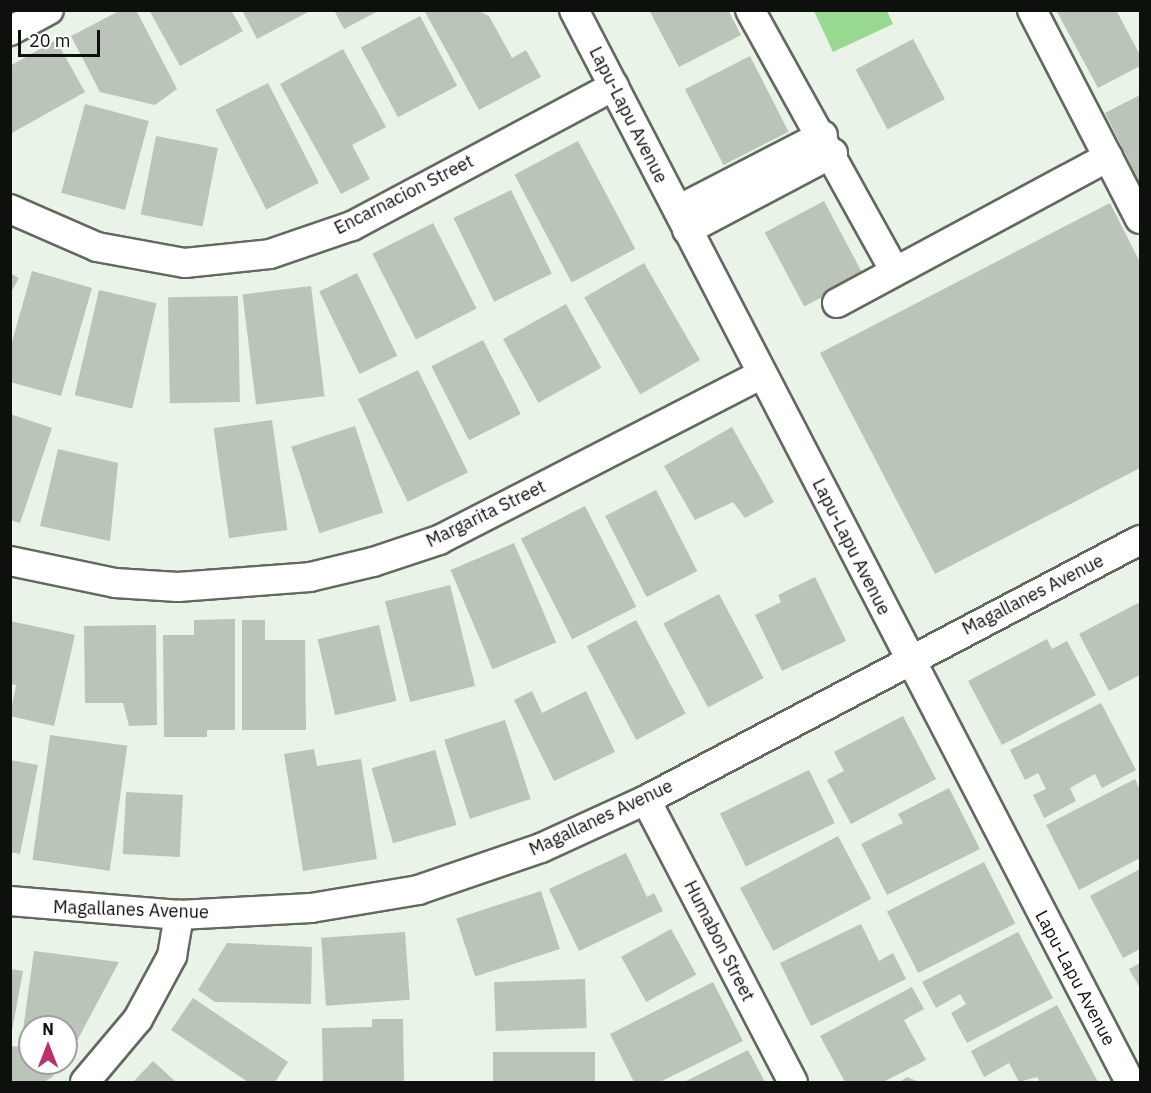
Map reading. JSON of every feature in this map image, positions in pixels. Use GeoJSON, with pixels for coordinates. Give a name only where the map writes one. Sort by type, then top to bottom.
{"type":"FeatureCollection","features":[{"type":"Feature","properties":{"kind":"street"},"geometry":{"type":"LineString","coordinates":[[10,31],[49,10]]}},
{"type":"Feature","properties":{"kind":"street","name":"Lapu-Lapu Avenue"},"geometry":{"type":"LineString","coordinates":[[574,10],[1130,1083]]}},
{"type":"Feature","properties":{"kind":"street"},"geometry":{"type":"LineString","coordinates":[[750,10],[828,144],[894,270]]}},
{"type":"Feature","properties":{"kind":"street"},"geometry":{"type":"LineString","coordinates":[[1032,10],[1140,219]]}},
{"type":"Feature","properties":{"kind":"street","name":"Encarnacion Street"},"geometry":{"type":"LineString","coordinates":[[10,209],[97,247],[185,263],[270,254],[352,226],[614,86]]}},
{"type":"Feature","properties":{"kind":"street"},"geometry":{"type":"LineString","coordinates":[[683,220],[828,144]]}},
{"type":"Feature","properties":{"kind":"street"},"geometry":{"type":"LineString","coordinates":[[837,303],[894,270],[1108,157]]}},
{"type":"Feature","properties":{"kind":"street","name":"Margarita Street"},"geometry":{"type":"LineString","coordinates":[[10,561],[115,583],[178,587],[299,578],[373,562],[439,540],[762,374]]}},
{"type":"Feature","properties":{"kind":"street","name":"Magallanes Avenue"},"geometry":{"type":"LineString","coordinates":[[10,901],[179,915],[311,908],[418,890],[542,848],[646,800],[909,659],[1140,540]]}},
{"type":"Feature","properties":{"kind":"street","name":"Humabon Street"},"geometry":{"type":"LineString","coordinates":[[646,800],[793,1083]]}},
{"type":"Feature","properties":{"kind":"street"},"geometry":{"type":"LineString","coordinates":[[85,1083],[138,1019],[172,956],[179,915]]}},
{"type":"Feature","properties":{"kind":"shaded area"},"geometry":{"type":"Polygon","coordinates":[[[814,11],[887,11],[893,24],[833,52],[814,11]]]}},
{"type":"Feature","properties":{"kind":"building"},"geometry":{"type":"Polygon","coordinates":[[[121,10],[136,10],[177,89],[155,105],[100,92],[71,36],[121,10]]]}},
{"type":"Feature","properties":{"kind":"building"},"geometry":{"type":"Polygon","coordinates":[[[149,10],[231,10],[243,31],[180,66],[149,10]]]}},
{"type":"Feature","properties":{"kind":"building"},"geometry":{"type":"Polygon","coordinates":[[[242,10],[312,10],[257,39],[242,10]]]}},
{"type":"Feature","properties":{"kind":"building"},"geometry":{"type":"Polygon","coordinates":[[[334,10],[380,10],[344,29],[334,10]]]}},
{"type":"Feature","properties":{"kind":"building"},"geometry":{"type":"Polygon","coordinates":[[[424,10],[477,10],[489,16],[512,58],[526,50],[541,77],[479,110],[424,10]]]}},
{"type":"Feature","properties":{"kind":"building"},"geometry":{"type":"Polygon","coordinates":[[[649,10],[728,10],[741,35],[679,67],[649,10]]]}},
{"type":"Feature","properties":{"kind":"building"},"geometry":{"type":"Polygon","coordinates":[[[1056,10],[1116,10],[1140,55],[1140,66],[1098,88],[1056,10]]]}},
{"type":"Feature","properties":{"kind":"building"},"geometry":{"type":"Polygon","coordinates":[[[420,16],[457,86],[398,117],[361,47],[420,16]]]}},
{"type":"Feature","properties":{"kind":"building"},"geometry":{"type":"Polygon","coordinates":[[[913,39],[945,99],[888,130],[856,70],[913,39]]]}},
{"type":"Feature","properties":{"kind":"building"},"geometry":{"type":"Polygon","coordinates":[[[56,40],[85,92],[10,134],[10,66],[56,40]]]}},
{"type":"Feature","properties":{"kind":"building"},"geometry":{"type":"Polygon","coordinates":[[[343,49],[386,127],[352,145],[370,179],[341,194],[280,84],[343,49]]]}},
{"type":"Feature","properties":{"kind":"building"},"geometry":{"type":"Polygon","coordinates":[[[750,56],[789,132],[724,165],[685,89],[750,56]]]}},
{"type":"Feature","properties":{"kind":"building"},"geometry":{"type":"Polygon","coordinates":[[[268,83],[319,183],[266,210],[215,110],[268,83]]]}},
{"type":"Feature","properties":{"kind":"building"},"geometry":{"type":"Polygon","coordinates":[[[1140,95],[1140,183],[1105,113],[1140,95]]]}},
{"type":"Feature","properties":{"kind":"building"},"geometry":{"type":"Polygon","coordinates":[[[85,104],[149,121],[125,210],[61,193],[85,104]]]}},
{"type":"Feature","properties":{"kind":"building"},"geometry":{"type":"Polygon","coordinates":[[[156,136],[218,148],[203,227],[141,215],[156,136]]]}},
{"type":"Feature","properties":{"kind":"building"},"geometry":{"type":"Polygon","coordinates":[[[578,141],[635,249],[572,283],[514,175],[578,141]]]}},
{"type":"Feature","properties":{"kind":"building"},"geometry":{"type":"Polygon","coordinates":[[[511,190],[552,274],[494,302],[453,218],[511,190]]]}},
{"type":"Feature","properties":{"kind":"building"},"geometry":{"type":"Polygon","coordinates":[[[824,201],[863,275],[804,307],[765,232],[824,201]]]}},
{"type":"Feature","properties":{"kind":"building"},"geometry":{"type":"Polygon","coordinates":[[[1110,203],[1140,262],[1140,468],[935,574],[820,353],[1110,203]]]}},
{"type":"Feature","properties":{"kind":"building"},"geometry":{"type":"Polygon","coordinates":[[[433,223],[477,309],[416,339],[372,254],[433,223]]]}},
{"type":"Feature","properties":{"kind":"building"},"geometry":{"type":"Polygon","coordinates":[[[644,263],[700,360],[640,394],[584,298],[644,263]]]}},
{"type":"Feature","properties":{"kind":"building"},"geometry":{"type":"Polygon","coordinates":[[[32,271],[92,288],[61,396],[10,382],[10,349],[32,271]]]}},
{"type":"Feature","properties":{"kind":"building"},"geometry":{"type":"Polygon","coordinates":[[[10,273],[19,278],[10,294],[10,273]]]}},
{"type":"Feature","properties":{"kind":"building"},"geometry":{"type":"Polygon","coordinates":[[[357,273],[397,356],[360,374],[319,291],[357,273]]]}},
{"type":"Feature","properties":{"kind":"building"},"geometry":{"type":"Polygon","coordinates":[[[311,286],[325,396],[256,405],[243,294],[311,286]]]}},
{"type":"Feature","properties":{"kind":"building"},"geometry":{"type":"Polygon","coordinates":[[[99,290],[156,303],[132,409],[75,395],[99,290]]]}},
{"type":"Feature","properties":{"kind":"building"},"geometry":{"type":"Polygon","coordinates":[[[238,296],[240,402],[170,403],[168,297],[238,296]]]}},
{"type":"Feature","properties":{"kind":"building"},"geometry":{"type":"Polygon","coordinates":[[[566,304],[601,368],[538,403],[503,339],[566,304]]]}},
{"type":"Feature","properties":{"kind":"building"},"geometry":{"type":"Polygon","coordinates":[[[483,340],[521,414],[469,440],[431,366],[483,340]]]}},
{"type":"Feature","properties":{"kind":"building"},"geometry":{"type":"Polygon","coordinates":[[[418,370],[468,472],[408,502],[358,399],[418,370]]]}},
{"type":"Feature","properties":{"kind":"building"},"geometry":{"type":"Polygon","coordinates":[[[10,414],[52,428],[20,523],[10,520],[10,414]]]}},
{"type":"Feature","properties":{"kind":"building"},"geometry":{"type":"Polygon","coordinates":[[[272,420],[287,530],[229,538],[214,428],[272,420]]]}},
{"type":"Feature","properties":{"kind":"building"},"geometry":{"type":"Polygon","coordinates":[[[355,426],[383,513],[319,533],[291,447],[355,426]]]}},
{"type":"Feature","properties":{"kind":"building"},"geometry":{"type":"Polygon","coordinates":[[[732,427],[774,502],[745,518],[733,502],[695,520],[664,466],[732,427]]]}},
{"type":"Feature","properties":{"kind":"building"},"geometry":{"type":"Polygon","coordinates":[[[58,449],[118,463],[110,541],[40,526],[58,449]]]}},
{"type":"Feature","properties":{"kind":"building"},"geometry":{"type":"Polygon","coordinates":[[[656,490],[697,571],[647,597],[605,516],[656,490]]]}},
{"type":"Feature","properties":{"kind":"building"},"geometry":{"type":"Polygon","coordinates":[[[585,506],[636,607],[572,639],[521,539],[585,506]]]}},
{"type":"Feature","properties":{"kind":"building"},"geometry":{"type":"Polygon","coordinates":[[[514,543],[556,642],[493,669],[450,570],[514,543]]]}},
{"type":"Feature","properties":{"kind":"building"},"geometry":{"type":"Polygon","coordinates":[[[815,577],[846,641],[782,671],[755,615],[781,602],[778,595],[815,577]]]}},
{"type":"Feature","properties":{"kind":"building"},"geometry":{"type":"Polygon","coordinates":[[[450,585],[475,686],[410,702],[385,601],[450,585]]]}},
{"type":"Feature","properties":{"kind":"building"},"geometry":{"type":"Polygon","coordinates":[[[719,594],[764,678],[708,707],[663,624],[719,594]]]}},
{"type":"Feature","properties":{"kind":"building"},"geometry":{"type":"Polygon","coordinates":[[[1140,602],[1140,675],[1109,691],[1079,634],[1140,602]]]}},
{"type":"Feature","properties":{"kind":"building"},"geometry":{"type":"Polygon","coordinates":[[[235,619],[235,730],[207,730],[207,737],[164,737],[163,635],[194,635],[194,620],[235,619]]]}},
{"type":"Feature","properties":{"kind":"building"},"geometry":{"type":"Polygon","coordinates":[[[242,620],[265,620],[265,640],[305,640],[306,730],[242,730],[242,620]]]}},
{"type":"Feature","properties":{"kind":"building"},"geometry":{"type":"Polygon","coordinates":[[[636,620],[686,714],[636,740],[587,646],[636,620]]]}},
{"type":"Feature","properties":{"kind":"building"},"geometry":{"type":"Polygon","coordinates":[[[10,621],[75,635],[54,726],[10,716],[16,685],[10,684],[10,621]]]}},
{"type":"Feature","properties":{"kind":"building"},"geometry":{"type":"Polygon","coordinates":[[[156,625],[157,725],[129,726],[123,703],[85,703],[84,626],[156,625]]]}},
{"type":"Feature","properties":{"kind":"building"},"geometry":{"type":"Polygon","coordinates":[[[379,625],[397,701],[335,715],[318,639],[379,625]]]}},
{"type":"Feature","properties":{"kind":"building"},"geometry":{"type":"Polygon","coordinates":[[[1047,639],[1052,649],[1067,641],[1096,695],[1002,745],[968,681],[1047,639]]]}},
{"type":"Feature","properties":{"kind":"building"},"geometry":{"type":"Polygon","coordinates":[[[532,691],[542,713],[586,691],[615,752],[554,781],[514,700],[532,691]]]}},
{"type":"Feature","properties":{"kind":"building"},"geometry":{"type":"Polygon","coordinates":[[[1101,703],[1136,770],[1102,788],[1095,774],[1070,788],[1076,801],[1044,818],[1033,795],[1046,789],[1038,773],[1025,780],[1010,750],[1101,703]]]}},
{"type":"Feature","properties":{"kind":"building"},"geometry":{"type":"Polygon","coordinates":[[[903,716],[936,779],[851,824],[827,780],[844,771],[834,752],[903,716]]]}},
{"type":"Feature","properties":{"kind":"building"},"geometry":{"type":"Polygon","coordinates":[[[505,720],[531,799],[470,819],[444,740],[505,720]]]}},
{"type":"Feature","properties":{"kind":"building"},"geometry":{"type":"Polygon","coordinates":[[[50,735],[127,746],[110,871],[32,860],[50,735]]]}},
{"type":"Feature","properties":{"kind":"building"},"geometry":{"type":"Polygon","coordinates":[[[314,749],[317,766],[361,759],[377,859],[303,871],[284,754],[314,749]]]}},
{"type":"Feature","properties":{"kind":"building"},"geometry":{"type":"Polygon","coordinates":[[[435,750],[456,825],[393,843],[372,768],[435,750]]]}},
{"type":"Feature","properties":{"kind":"building"},"geometry":{"type":"Polygon","coordinates":[[[10,760],[38,765],[20,854],[10,852],[10,760]]]}},
{"type":"Feature","properties":{"kind":"building"},"geometry":{"type":"Polygon","coordinates":[[[809,770],[835,823],[746,866],[720,813],[809,770]]]}},
{"type":"Feature","properties":{"kind":"building"},"geometry":{"type":"Polygon","coordinates":[[[1135,779],[1140,790],[1140,858],[1079,890],[1046,825],[1135,779]]]}},
{"type":"Feature","properties":{"kind":"building"},"geometry":{"type":"Polygon","coordinates":[[[949,788],[980,849],[887,895],[861,844],[903,823],[898,814],[949,788]]]}},
{"type":"Feature","properties":{"kind":"building"},"geometry":{"type":"Polygon","coordinates":[[[126,792],[183,795],[180,857],[123,854],[126,792]]]}},
{"type":"Feature","properties":{"kind":"building"},"geometry":{"type":"Polygon","coordinates":[[[838,836],[871,899],[773,951],[740,888],[838,836]]]}},
{"type":"Feature","properties":{"kind":"building"},"geometry":{"type":"Polygon","coordinates":[[[626,853],[647,897],[654,893],[663,911],[579,951],[549,889],[626,853]]]}},
{"type":"Feature","properties":{"kind":"building"},"geometry":{"type":"Polygon","coordinates":[[[984,862],[1015,923],[918,973],[887,911],[984,862]]]}},
{"type":"Feature","properties":{"kind":"building"},"geometry":{"type":"Polygon","coordinates":[[[1140,869],[1140,949],[1123,958],[1090,896],[1140,869]]]}},
{"type":"Feature","properties":{"kind":"building"},"geometry":{"type":"Polygon","coordinates":[[[541,891],[560,949],[475,977],[456,919],[541,891]]]}},
{"type":"Feature","properties":{"kind":"building"},"geometry":{"type":"Polygon","coordinates":[[[861,924],[879,961],[893,953],[906,979],[811,1026],[780,963],[861,924]]]}},
{"type":"Feature","properties":{"kind":"building"},"geometry":{"type":"Polygon","coordinates":[[[671,929],[696,974],[646,1002],[621,957],[671,929]]]}},
{"type":"Feature","properties":{"kind":"building"},"geometry":{"type":"Polygon","coordinates":[[[405,932],[410,1000],[326,1006],[321,938],[405,932]]]}},
{"type":"Feature","properties":{"kind":"building"},"geometry":{"type":"Polygon","coordinates":[[[1018,932],[1053,998],[967,1043],[951,1013],[966,1004],[960,994],[936,1008],[922,982],[1018,932]]]}},
{"type":"Feature","properties":{"kind":"building"},"geometry":{"type":"Polygon","coordinates":[[[227,943],[312,947],[311,1004],[215,1002],[198,990],[227,943]]]}},
{"type":"Feature","properties":{"kind":"building"},"geometry":{"type":"Polygon","coordinates":[[[34,951],[119,962],[78,1039],[78,1015],[25,1015],[34,951]]]}},
{"type":"Feature","properties":{"kind":"building"},"geometry":{"type":"Polygon","coordinates":[[[1140,963],[1140,988],[1129,969],[1140,963]]]}},
{"type":"Feature","properties":{"kind":"building"},"geometry":{"type":"Polygon","coordinates":[[[10,969],[23,971],[12,1031],[10,1031],[10,969]]]}},
{"type":"Feature","properties":{"kind":"building"},"geometry":{"type":"Polygon","coordinates":[[[585,979],[587,1028],[496,1031],[494,982],[585,979]]]}},
{"type":"Feature","properties":{"kind":"building"},"geometry":{"type":"Polygon","coordinates":[[[713,982],[743,1041],[660,1082],[634,1082],[610,1034],[713,982]]]}},
{"type":"Feature","properties":{"kind":"building"},"geometry":{"type":"Polygon","coordinates":[[[912,987],[924,1009],[904,1020],[926,1060],[883,1082],[845,1082],[820,1036],[912,987]]]}},
{"type":"Feature","properties":{"kind":"building"},"geometry":{"type":"Polygon","coordinates":[[[193,998],[288,1062],[275,1082],[248,1082],[171,1030],[193,998]]]}},
{"type":"Feature","properties":{"kind":"building"},"geometry":{"type":"Polygon","coordinates":[[[1057,1005],[1098,1082],[1040,1082],[1037,1077],[1019,1082],[1009,1063],[984,1077],[971,1051],[1057,1005]]]}},
{"type":"Feature","properties":{"kind":"building"},"geometry":{"type":"Polygon","coordinates":[[[372,1019],[403,1019],[404,1082],[323,1082],[322,1028],[372,1027],[372,1019]]]}},
{"type":"Feature","properties":{"kind":"building"},"geometry":{"type":"Polygon","coordinates":[[[10,1046],[18,1047],[18,1075],[54,1076],[44,1082],[10,1082],[10,1046]]]}},
{"type":"Feature","properties":{"kind":"building"},"geometry":{"type":"Polygon","coordinates":[[[748,1050],[765,1082],[684,1082],[748,1050]]]}},
{"type":"Feature","properties":{"kind":"building"},"geometry":{"type":"Polygon","coordinates":[[[493,1052],[595,1052],[595,1082],[493,1082],[493,1052]]]}},
{"type":"Feature","properties":{"kind":"building"},"geometry":{"type":"Polygon","coordinates":[[[153,1061],[176,1082],[133,1082],[153,1061]]]}},
{"type":"Feature","properties":{"kind":"building"},"geometry":{"type":"Polygon","coordinates":[[[907,1077],[919,1082],[900,1082],[907,1077]]]}}]}
